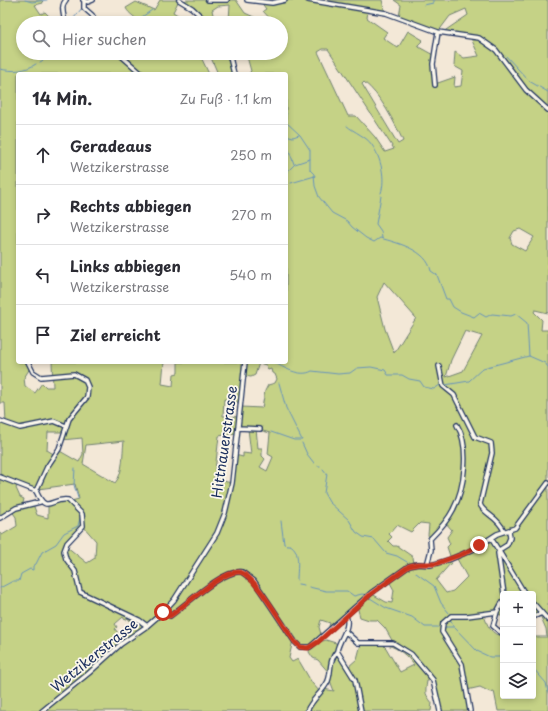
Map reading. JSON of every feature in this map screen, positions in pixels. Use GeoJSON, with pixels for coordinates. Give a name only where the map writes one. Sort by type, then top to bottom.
{"type":"FeatureCollection","features":[{"type":"Feature","properties":{"kind":"street"},"geometry":{"type":"LineString","coordinates":[[64,16],[62,9],[63,3],[66,0]]}},
{"type":"Feature","properties":{"kind":"street"},"geometry":{"type":"LineString","coordinates":[[93,0],[83,1],[84,8],[93,16]]}},
{"type":"Feature","properties":{"kind":"street"},"geometry":{"type":"LineString","coordinates":[[179,0],[185,1],[201,16]]}},
{"type":"Feature","properties":{"kind":"street"},"geometry":{"type":"LineString","coordinates":[[208,0],[227,0]]}},
{"type":"Feature","properties":{"kind":"street"},"geometry":{"type":"LineString","coordinates":[[247,0],[272,3],[285,0]]}},
{"type":"Feature","properties":{"kind":"street"},"geometry":{"type":"LineString","coordinates":[[308,0],[392,14],[438,32],[470,36],[487,42],[501,56],[532,96],[548,110]]}},
{"type":"Feature","properties":{"kind":"street"},"geometry":{"type":"LineString","coordinates":[[435,85],[433,64],[438,32]]}},
{"type":"Feature","properties":{"kind":"street"},"geometry":{"type":"LineString","coordinates":[[126,60],[140,72]]}},
{"type":"Feature","properties":{"kind":"street"},"geometry":{"type":"LineString","coordinates":[[231,60],[234,72]]}},
{"type":"Feature","properties":{"kind":"street"},"geometry":{"type":"LineString","coordinates":[[29,364],[33,372],[41,377],[74,374],[81,377],[87,383],[88,391],[87,397],[72,414],[66,426],[58,450],[46,467],[36,491],[40,502]]}},
{"type":"Feature","properties":{"kind":"street","name":"Hittnauerstrasse"},"geometry":{"type":"LineString","coordinates":[[163,612],[174,600],[220,528],[225,513],[232,480],[246,364]]}},
{"type":"Feature","properties":{"kind":"street"},"geometry":{"type":"LineString","coordinates":[[439,366],[443,386],[454,395],[476,436],[491,443],[492,453],[480,504],[483,510],[496,519],[504,531]]}},
{"type":"Feature","properties":{"kind":"street"},"geometry":{"type":"LineString","coordinates":[[0,421],[20,428],[56,421],[66,426]]}},
{"type":"Feature","properties":{"kind":"street"},"geometry":{"type":"LineString","coordinates":[[427,565],[431,550],[430,539],[453,511],[460,491],[464,443],[462,434],[457,425]]}},
{"type":"Feature","properties":{"kind":"street"},"geometry":{"type":"LineString","coordinates":[[238,428],[260,429]]}},
{"type":"Feature","properties":{"kind":"street"},"geometry":{"type":"LineString","coordinates":[[0,477],[36,491]]}},
{"type":"Feature","properties":{"kind":"street"},"geometry":{"type":"LineString","coordinates":[[499,550],[507,545],[510,538],[509,530],[517,526],[548,484]]}},
{"type":"Feature","properties":{"kind":"street"},"geometry":{"type":"LineString","coordinates":[[0,518],[16,508],[40,502],[48,505],[62,500],[68,500],[82,514],[83,526],[67,543],[64,551],[66,559],[75,571],[80,592],[139,620],[147,626]]}},
{"type":"Feature","properties":{"kind":"street","name":"Wetzikerstrasse"},"geometry":{"type":"LineString","coordinates":[[42,711],[89,673],[121,644],[147,626],[163,612],[170,616],[188,600],[231,573],[239,572],[246,574],[254,581],[293,640],[300,647],[308,648],[371,594],[409,566],[418,564],[427,565],[463,554],[504,531],[509,530]]}},
{"type":"Feature","properties":{"kind":"street"},"geometry":{"type":"LineString","coordinates":[[491,538],[523,591]]}},
{"type":"Feature","properties":{"kind":"street"},"geometry":{"type":"LineString","coordinates":[[499,550],[499,564],[504,591]]}},
{"type":"Feature","properties":{"kind":"street"},"geometry":{"type":"LineString","coordinates":[[500,606],[493,626],[495,629],[500,631]]}},
{"type":"Feature","properties":{"kind":"street"},"geometry":{"type":"LineString","coordinates":[[536,606],[548,620]]}},
{"type":"Feature","properties":{"kind":"street"},"geometry":{"type":"LineString","coordinates":[[470,711],[462,664],[444,636],[442,627],[443,623],[451,616],[491,614],[497,612]]}},
{"type":"Feature","properties":{"kind":"street"},"geometry":{"type":"LineString","coordinates":[[536,616],[542,613]]}},
{"type":"Feature","properties":{"kind":"street"},"geometry":{"type":"LineString","coordinates":[[307,711],[311,702],[327,683],[330,665],[346,632],[346,616]]}},
{"type":"Feature","properties":{"kind":"street"},"geometry":{"type":"LineString","coordinates":[[346,632],[358,643],[393,643],[409,652],[433,680],[440,711]]}},
{"type":"Feature","properties":{"kind":"street"},"geometry":{"type":"LineString","coordinates":[[337,650],[355,680],[361,711]]}},
{"type":"Feature","properties":{"kind":"green space"},"geometry":{"type":"Polygon","coordinates":[[[0,0],[42,0],[43,3],[35,5],[41,14],[45,12],[49,16],[16,16],[16,60],[202,60],[208,72],[16,72],[16,364],[29,364],[30,368],[24,378],[25,386],[35,393],[42,383],[46,387],[53,387],[52,364],[164,364],[162,384],[173,386],[174,374],[178,373],[178,364],[259,364],[255,375],[251,377],[244,376],[241,403],[224,399],[223,416],[239,417],[241,407],[262,408],[265,391],[268,385],[275,383],[277,379],[275,374],[272,373],[271,369],[268,370],[266,365],[262,364],[288,364],[288,72],[250,72],[248,60],[288,60],[288,16],[268,16],[263,11],[266,9],[261,2],[272,3],[285,0],[382,0],[385,13],[368,11],[367,18],[387,32],[383,38],[398,48],[408,31],[423,40],[417,46],[435,56],[435,84],[455,77],[454,87],[461,86],[463,71],[454,66],[455,52],[464,58],[479,56],[470,36],[443,32],[468,15],[466,9],[450,16],[438,32],[399,17],[401,5],[394,0],[548,0],[548,106],[546,108],[548,110],[548,313],[535,310],[534,312],[542,320],[541,330],[548,330],[548,711],[498,711],[494,691],[490,692],[480,687],[467,690],[470,711],[440,711],[433,680],[427,681],[426,689],[426,694],[432,703],[431,711],[0,711],[0,532],[2,535],[17,526],[16,517],[11,510],[0,518],[0,421],[6,423],[5,403],[0,403],[0,0]],[[323,49],[318,52],[348,116],[356,116],[375,137],[385,152],[394,149],[328,49],[323,49]],[[364,82],[362,84],[398,144],[403,141],[376,94],[364,82]],[[520,229],[514,231],[510,238],[512,244],[525,251],[534,237],[520,229]],[[384,282],[377,297],[385,329],[394,353],[416,318],[384,282]],[[465,331],[451,360],[446,377],[463,371],[482,336],[465,331]],[[238,428],[237,433],[219,436],[214,479],[232,483],[235,455],[243,457],[243,453],[251,454],[248,429],[238,428]],[[256,429],[258,448],[262,448],[262,456],[265,459],[260,467],[267,471],[273,457],[268,454],[270,433],[256,429]],[[48,432],[47,450],[55,455],[58,450],[79,462],[83,454],[82,438],[62,440],[65,432],[48,432]],[[124,441],[86,445],[83,464],[115,483],[120,474],[124,441]],[[19,483],[16,488],[20,497],[24,499],[22,507],[33,504],[37,515],[48,518],[48,505],[62,500],[71,501],[79,499],[75,484],[38,489],[36,491],[19,483]],[[444,521],[430,539],[428,535],[429,524],[420,523],[411,532],[397,525],[389,534],[392,537],[388,541],[393,546],[397,546],[413,557],[414,564],[427,565],[451,559],[447,547],[450,544],[447,537],[452,530],[444,521]],[[83,526],[66,546],[87,563],[95,558],[96,541],[83,526]],[[456,557],[451,559],[451,563],[436,580],[446,593],[453,591],[467,577],[456,557]],[[389,581],[372,594],[386,602],[392,603],[394,590],[389,581]],[[357,606],[327,633],[330,623],[321,620],[319,627],[322,638],[318,642],[326,640],[339,644],[337,648],[348,667],[357,659],[361,644],[381,643],[386,648],[400,672],[414,665],[409,658],[395,648],[386,644],[393,642],[385,628],[377,620],[369,620],[360,617],[357,606]],[[123,617],[115,624],[117,627],[115,629],[121,637],[138,624],[136,621],[130,621],[128,618],[125,620],[123,617]],[[293,640],[289,658],[292,662],[298,659],[312,683],[320,692],[323,689],[334,691],[329,678],[330,674],[318,660],[313,658],[309,652],[310,647],[303,648],[293,640]]]}},
{"type":"Feature","properties":{"kind":"green space"},"geometry":{"type":"Polygon","coordinates":[[[160,0],[179,0],[173,12],[179,16],[134,16],[126,8],[136,2],[154,10],[160,0]]]}},
{"type":"Feature","properties":{"kind":"green space"},"geometry":{"type":"Polygon","coordinates":[[[186,0],[236,0],[245,13],[252,16],[229,16],[230,5],[218,6],[212,10],[213,16],[201,16],[184,2],[186,0]]]}},
{"type":"Feature","properties":{"kind":"green space"},"geometry":{"type":"Polygon","coordinates":[[[212,60],[231,60],[234,72],[217,72],[212,60]]]}},
{"type":"Feature","properties":{"kind":"waterway"},"geometry":{"type":"LineString","coordinates":[[25,0],[32,2],[47,0]]}},
{"type":"Feature","properties":{"kind":"waterway"},"geometry":{"type":"LineString","coordinates":[[424,5],[433,3],[433,0]]}},
{"type":"Feature","properties":{"kind":"waterway"},"geometry":{"type":"LineString","coordinates":[[76,16],[82,8]]}},
{"type":"Feature","properties":{"kind":"waterway"},"geometry":{"type":"LineString","coordinates":[[143,16],[152,10]]}},
{"type":"Feature","properties":{"kind":"waterway"},"geometry":{"type":"LineString","coordinates":[[506,56],[529,81],[548,92]]}},
{"type":"Feature","properties":{"kind":"waterway"},"geometry":{"type":"LineString","coordinates":[[0,69],[19,70],[36,64]]}},
{"type":"Feature","properties":{"kind":"waterway"},"geometry":{"type":"LineString","coordinates":[[288,124],[300,135],[310,150],[310,170],[314,174],[315,186],[319,197],[332,213],[347,221],[366,238],[374,242],[380,238],[411,248],[418,253],[424,258],[431,271],[437,275],[446,299],[449,299],[453,307],[461,312],[474,317],[479,313],[486,317],[492,314],[511,316],[516,314],[527,323],[529,356],[545,363],[548,367]]}},
{"type":"Feature","properties":{"kind":"waterway"},"geometry":{"type":"LineString","coordinates":[[347,126],[367,140],[375,150],[383,175],[381,193]]}},
{"type":"Feature","properties":{"kind":"waterway"},"geometry":{"type":"LineString","coordinates":[[288,136],[293,137],[299,135]]}},
{"type":"Feature","properties":{"kind":"waterway"},"geometry":{"type":"LineString","coordinates":[[288,148],[294,164]]}},
{"type":"Feature","properties":{"kind":"waterway"},"geometry":{"type":"LineString","coordinates":[[288,171],[295,164],[310,159]]}},
{"type":"Feature","properties":{"kind":"waterway"},"geometry":{"type":"LineString","coordinates":[[291,183],[315,176]]}},
{"type":"Feature","properties":{"kind":"waterway"},"geometry":{"type":"LineString","coordinates":[[381,196],[376,224],[381,231],[382,238]]}},
{"type":"Feature","properties":{"kind":"waterway"},"geometry":{"type":"LineString","coordinates":[[445,385],[469,381],[483,368],[529,356]]}},
{"type":"Feature","properties":{"kind":"waterway"},"geometry":{"type":"LineString","coordinates":[[277,364],[297,373],[307,373],[312,371],[338,374],[350,373],[357,368],[371,367],[385,370],[388,375],[402,375],[409,379],[420,381],[424,387],[434,389],[440,385]]}},
{"type":"Feature","properties":{"kind":"waterway"},"geometry":{"type":"LineString","coordinates":[[271,432],[294,440],[302,440],[286,408],[279,383]]}},
{"type":"Feature","properties":{"kind":"waterway"},"geometry":{"type":"LineString","coordinates":[[302,443],[307,454],[314,463]]}},
{"type":"Feature","properties":{"kind":"waterway"},"geometry":{"type":"LineString","coordinates":[[75,468],[74,485],[78,498]]}},
{"type":"Feature","properties":{"kind":"waterway"},"geometry":{"type":"LineString","coordinates":[[323,469],[327,474],[324,493],[329,502],[349,520],[356,532],[363,537],[374,539],[386,553],[397,556],[407,562]]}},
{"type":"Feature","properties":{"kind":"waterway"},"geometry":{"type":"LineString","coordinates":[[0,588],[13,581],[19,581],[21,574],[30,569],[33,570],[33,566],[36,564],[42,552],[56,544],[64,533],[78,526],[80,518]]}},
{"type":"Feature","properties":{"kind":"waterway"},"geometry":{"type":"LineString","coordinates":[[281,521],[284,544],[290,545],[296,551],[298,566],[297,580]]}},
{"type":"Feature","properties":{"kind":"waterway"},"geometry":{"type":"LineString","coordinates":[[416,573],[434,586],[441,603],[449,613]]}},
{"type":"Feature","properties":{"kind":"waterway"},"geometry":{"type":"LineString","coordinates":[[298,584],[304,585]]}},
{"type":"Feature","properties":{"kind":"waterway"},"geometry":{"type":"LineString","coordinates":[[309,587],[326,591],[347,591],[354,596],[362,594],[367,595]]}},
{"type":"Feature","properties":{"kind":"waterway"},"geometry":{"type":"LineString","coordinates":[[370,598],[386,608],[412,617],[425,627],[438,627]]}},
{"type":"Feature","properties":{"kind":"waterway"},"geometry":{"type":"LineString","coordinates":[[450,619],[453,626]]}},
{"type":"Feature","properties":{"kind":"waterway"},"geometry":{"type":"LineString","coordinates":[[445,627],[454,627],[477,651],[490,657],[500,657]]}},
{"type":"Feature","properties":{"kind":"waterway"},"geometry":{"type":"LineString","coordinates":[[536,671],[546,683],[548,692]]}},
{"type":"Feature","properties":{"kind":"route"},"geometry":{"type":"LineString","coordinates":[[163,612],[167,616],[172,615],[188,600],[228,574],[242,572],[254,581],[295,642],[300,647],[308,648],[318,642],[366,598],[409,566],[414,564],[435,564],[463,554],[479,545]]}}]}
